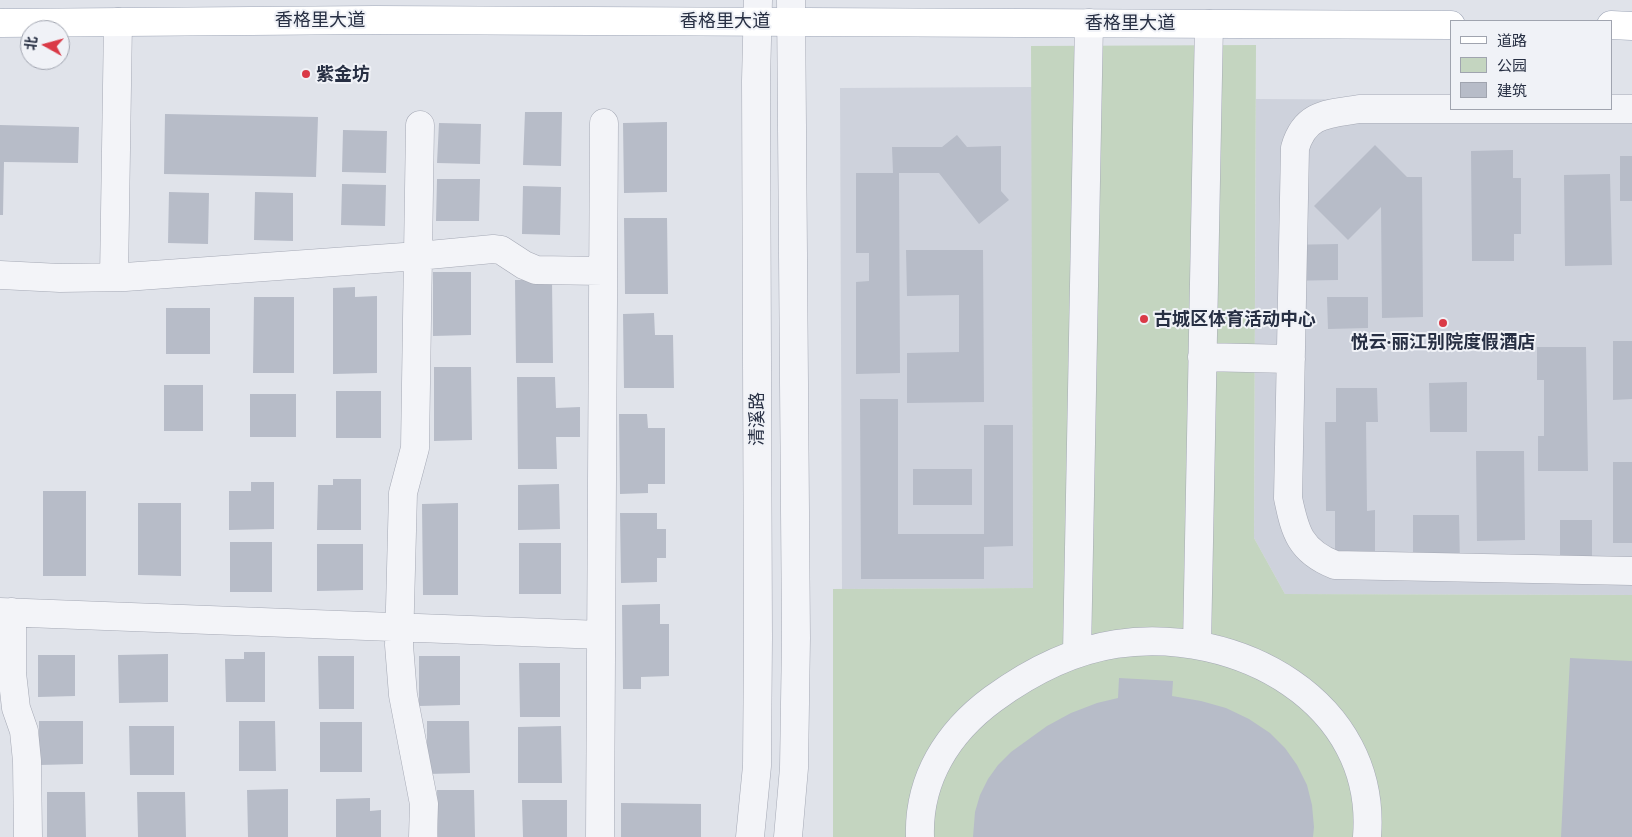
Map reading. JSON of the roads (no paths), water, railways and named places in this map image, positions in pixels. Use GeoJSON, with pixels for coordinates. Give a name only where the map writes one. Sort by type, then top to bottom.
{"type":"FeatureCollection","features":[{"type":"Feature","properties":{"kind":"main road","name":"香格里大道"},"geometry":{"type":"LineString","coordinates":[[0,22],[365,20],[791,11],[1089,23],[1450,25]]}},
{"type":"Feature","properties":{"kind":"main road"},"geometry":{"type":"LineString","coordinates":[[1612,26],[1632,26]]}},
{"type":"Feature","properties":{"kind":"street","name":"清溪路"},"geometry":{"type":"LineString","coordinates":[[750,837],[756,766],[758,668],[757,11]]}},
{"type":"Feature","properties":{"kind":"street"},"geometry":{"type":"LineString","coordinates":[[788,837],[794,768],[796,638],[791,11]]}},
{"type":"Feature","properties":{"kind":"street"},"geometry":{"type":"LineString","coordinates":[[114,277],[118,22]]}},
{"type":"Feature","properties":{"kind":"street"},"geometry":{"type":"LineString","coordinates":[[1077,653],[1089,23]]}},
{"type":"Feature","properties":{"kind":"street"},"geometry":{"type":"LineString","coordinates":[[1197,646],[1209,24]]}},
{"type":"Feature","properties":{"kind":"street"},"geometry":{"type":"LineString","coordinates":[[1450,109],[1359,109],[1325,114],[1314,119],[1298,137],[1295,148],[1288,498],[1294,524],[1306,546],[1324,560],[1335,565],[1632,571]]}},
{"type":"Feature","properties":{"kind":"street"},"geometry":{"type":"LineString","coordinates":[[1612,109],[1632,109]]}},
{"type":"Feature","properties":{"kind":"street"},"geometry":{"type":"LineString","coordinates":[[600,837],[604,123]]}},
{"type":"Feature","properties":{"kind":"street"},"geometry":{"type":"LineString","coordinates":[[420,125],[415,448],[403,493],[399,645],[403,695],[424,804],[423,837]]}},
{"type":"Feature","properties":{"kind":"street"},"geometry":{"type":"LineString","coordinates":[[0,275],[60,278],[114,277],[494,249],[501,250],[524,266],[536,270],[603,271]]}},
{"type":"Feature","properties":{"kind":"street"},"geometry":{"type":"LineString","coordinates":[[1202,357],[1291,359]]}},
{"type":"Feature","properties":{"kind":"street"},"geometry":{"type":"LineString","coordinates":[[28,837],[27,761],[24,731],[16,708],[6,612],[601,635]]}},
{"type":"Feature","properties":{"kind":"street"},"geometry":{"type":"LineString","coordinates":[[920,837],[923,801],[930,775],[942,752],[957,730],[976,712],[1018,680],[1049,664],[1077,653],[1116,644],[1150,641],[1183,643],[1245,658],[1274,672],[1303,691],[1326,713],[1344,738],[1357,766],[1365,796],[1367,837]]}},
{"type":"Feature","properties":{"kind":"place","name":"紫金坊"},"geometry":{"type":"Point","coordinates":[306,74]}},
{"type":"Feature","properties":{"kind":"place","name":"古城区体育活动中心"},"geometry":{"type":"Point","coordinates":[1144,319]}},
{"type":"Feature","properties":{"kind":"place","name":"悦云·丽江别院度假酒店"},"geometry":{"type":"Point","coordinates":[1443,323]}}]}
